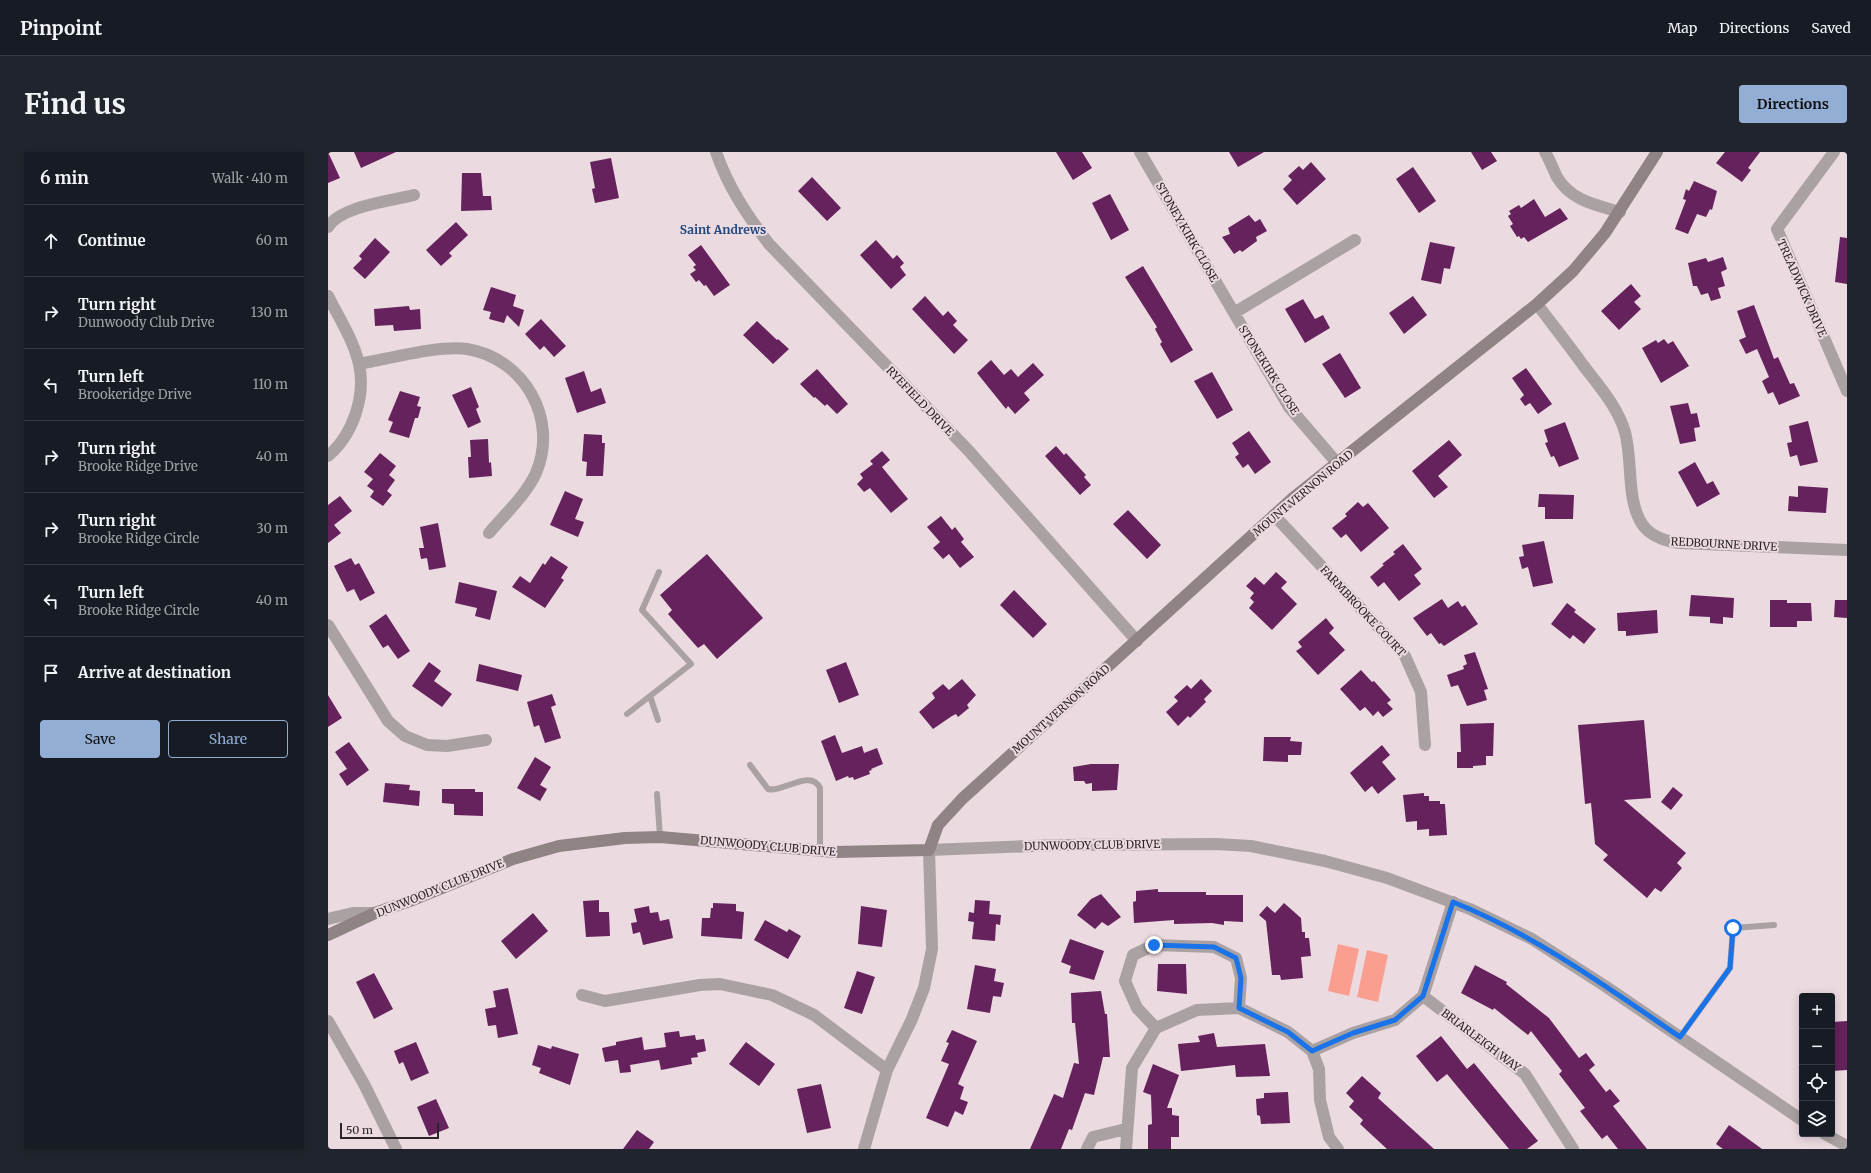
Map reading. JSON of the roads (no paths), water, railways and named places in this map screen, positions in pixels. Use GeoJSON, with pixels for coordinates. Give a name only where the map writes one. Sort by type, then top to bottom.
{"type":"FeatureCollection","features":[{"type":"Feature","properties":{"kind":"main road","name":"MOUNT VERNON ROAD"},"geometry":{"type":"LineString","coordinates":[[929,850],[938,825],[962,799],[1274,515],[1537,304],[1573,271],[1605,233],[1620,212],[1657,152]]}},
{"type":"Feature","properties":{"kind":"main road","name":"DUNWOODY CLUB DRIVE"},"geometry":{"type":"LineString","coordinates":[[328,935],[375,913],[415,899],[513,859],[560,846],[625,838],[660,837],[835,852],[929,850]]}},
{"type":"Feature","properties":{"kind":"street","name":"RYEFIELD DRIVE"},"geometry":{"type":"LineString","coordinates":[[716,152],[723,173],[743,210],[769,244],[968,450],[1137,641]]}},
{"type":"Feature","properties":{"kind":"street","name":"STONEY KIRK CLOSE"},"geometry":{"type":"LineString","coordinates":[[1140,152],[1234,313]]}},
{"type":"Feature","properties":{"kind":"street"},"geometry":{"type":"LineString","coordinates":[[1545,152],[1565,188],[1577,198],[1620,212]]}},
{"type":"Feature","properties":{"kind":"street","name":"TREADWICK DRIVE"},"geometry":{"type":"LineString","coordinates":[[1834,152],[1777,230],[1847,391]]}},
{"type":"Feature","properties":{"kind":"street"},"geometry":{"type":"LineString","coordinates":[[328,227],[344,214],[355,209],[414,195]]}},
{"type":"Feature","properties":{"kind":"street"},"geometry":{"type":"LineString","coordinates":[[1234,313],[1355,240]]}},
{"type":"Feature","properties":{"kind":"street"},"geometry":{"type":"LineString","coordinates":[[328,296],[351,340],[359,364],[361,386],[353,422],[343,440],[328,456]]}},
{"type":"Feature","properties":{"kind":"street","name":"REDBOURNE DRIVE"},"geometry":{"type":"LineString","coordinates":[[1537,304],[1606,394],[1617,413],[1629,448],[1634,510],[1643,525],[1653,535],[1666,541],[1679,544],[1847,550]]}},
{"type":"Feature","properties":{"kind":"street","name":"STONEKIRK CLOSE"},"geometry":{"type":"LineString","coordinates":[[1234,313],[1289,407],[1337,463]]}},
{"type":"Feature","properties":{"kind":"street"},"geometry":{"type":"LineString","coordinates":[[359,364],[443,349],[466,349],[482,352],[498,359],[513,370],[526,383],[535,399],[542,420],[544,440],[541,458],[536,474],[528,487],[489,533]]}},
{"type":"Feature","properties":{"kind":"street","name":"FARMBROOKE COURT"},"geometry":{"type":"LineString","coordinates":[[1274,515],[1406,656],[1421,692],[1425,745]]}},
{"type":"Feature","properties":{"kind":"street"},"geometry":{"type":"LineString","coordinates":[[328,625],[388,722],[406,736],[427,745],[447,746],[486,740]]}},
{"type":"Feature","properties":{"kind":"street","name":"DUNWOODY CLUB DRIVE"},"geometry":{"type":"LineString","coordinates":[[929,850],[1058,844],[1176,843],[1251,846],[1325,861],[1380,876],[1453,902],[1532,939],[1605,986],[1799,1118]]}},
{"type":"Feature","properties":{"kind":"street"},"geometry":{"type":"LineString","coordinates":[[864,1149],[887,1070],[912,1019],[924,988],[932,949],[929,850]]}},
{"type":"Feature","properties":{"kind":"street"},"geometry":{"type":"LineString","coordinates":[[1312,1051],[1353,1033],[1395,1020],[1423,996],[1453,902]]}},
{"type":"Feature","properties":{"kind":"street"},"geometry":{"type":"LineString","coordinates":[[328,919],[354,913],[375,913]]}},
{"type":"Feature","properties":{"kind":"street"},"geometry":{"type":"LineString","coordinates":[[1156,1028],[1137,1008],[1125,981],[1133,955],[1154,945],[1214,947],[1236,958],[1241,978],[1239,1008]]}},
{"type":"Feature","properties":{"kind":"street"},"geometry":{"type":"LineString","coordinates":[[582,995],[605,1001],[700,985],[720,984],[772,995],[814,1015],[887,1070]]}},
{"type":"Feature","properties":{"kind":"street","name":"BRIARLEIGH WAY"},"geometry":{"type":"LineString","coordinates":[[1423,996],[1525,1074],[1573,1149]]}},
{"type":"Feature","properties":{"kind":"street"},"geometry":{"type":"LineString","coordinates":[[1126,1149],[1126,1129],[1132,1068],[1156,1028],[1197,1010],[1239,1008],[1288,1032],[1312,1051],[1319,1069],[1320,1100],[1329,1137],[1338,1149]]}},
{"type":"Feature","properties":{"kind":"street"},"geometry":{"type":"LineString","coordinates":[[328,1021],[364,1084],[396,1149]]}},
{"type":"Feature","properties":{"kind":"street"},"geometry":{"type":"LineString","coordinates":[[1088,1149],[1094,1137],[1126,1129]]}},
{"type":"Feature","properties":{"kind":"street"},"geometry":{"type":"LineString","coordinates":[[1830,1137],[1847,1146]]}},
{"type":"Feature","properties":{"kind":"lane"},"geometry":{"type":"LineString","coordinates":[[627,714],[691,664],[642,610],[659,572]]}},
{"type":"Feature","properties":{"kind":"lane"},"geometry":{"type":"LineString","coordinates":[[650,696],[658,720]]}},
{"type":"Feature","properties":{"kind":"lane"},"geometry":{"type":"LineString","coordinates":[[750,765],[768,789],[777,790],[803,780],[818,783],[820,788],[820,850]]}},
{"type":"Feature","properties":{"kind":"lane"},"geometry":{"type":"LineString","coordinates":[[657,794],[660,837]]}},
{"type":"Feature","properties":{"kind":"lane"},"geometry":{"type":"LineString","coordinates":[[1680,1037],[1730,968],[1733,928],[1774,925]]}},
{"type":"Feature","properties":{"kind":"district","name":"Saint Andrews"},"geometry":{"type":"Point","coordinates":[723,230]}}]}
